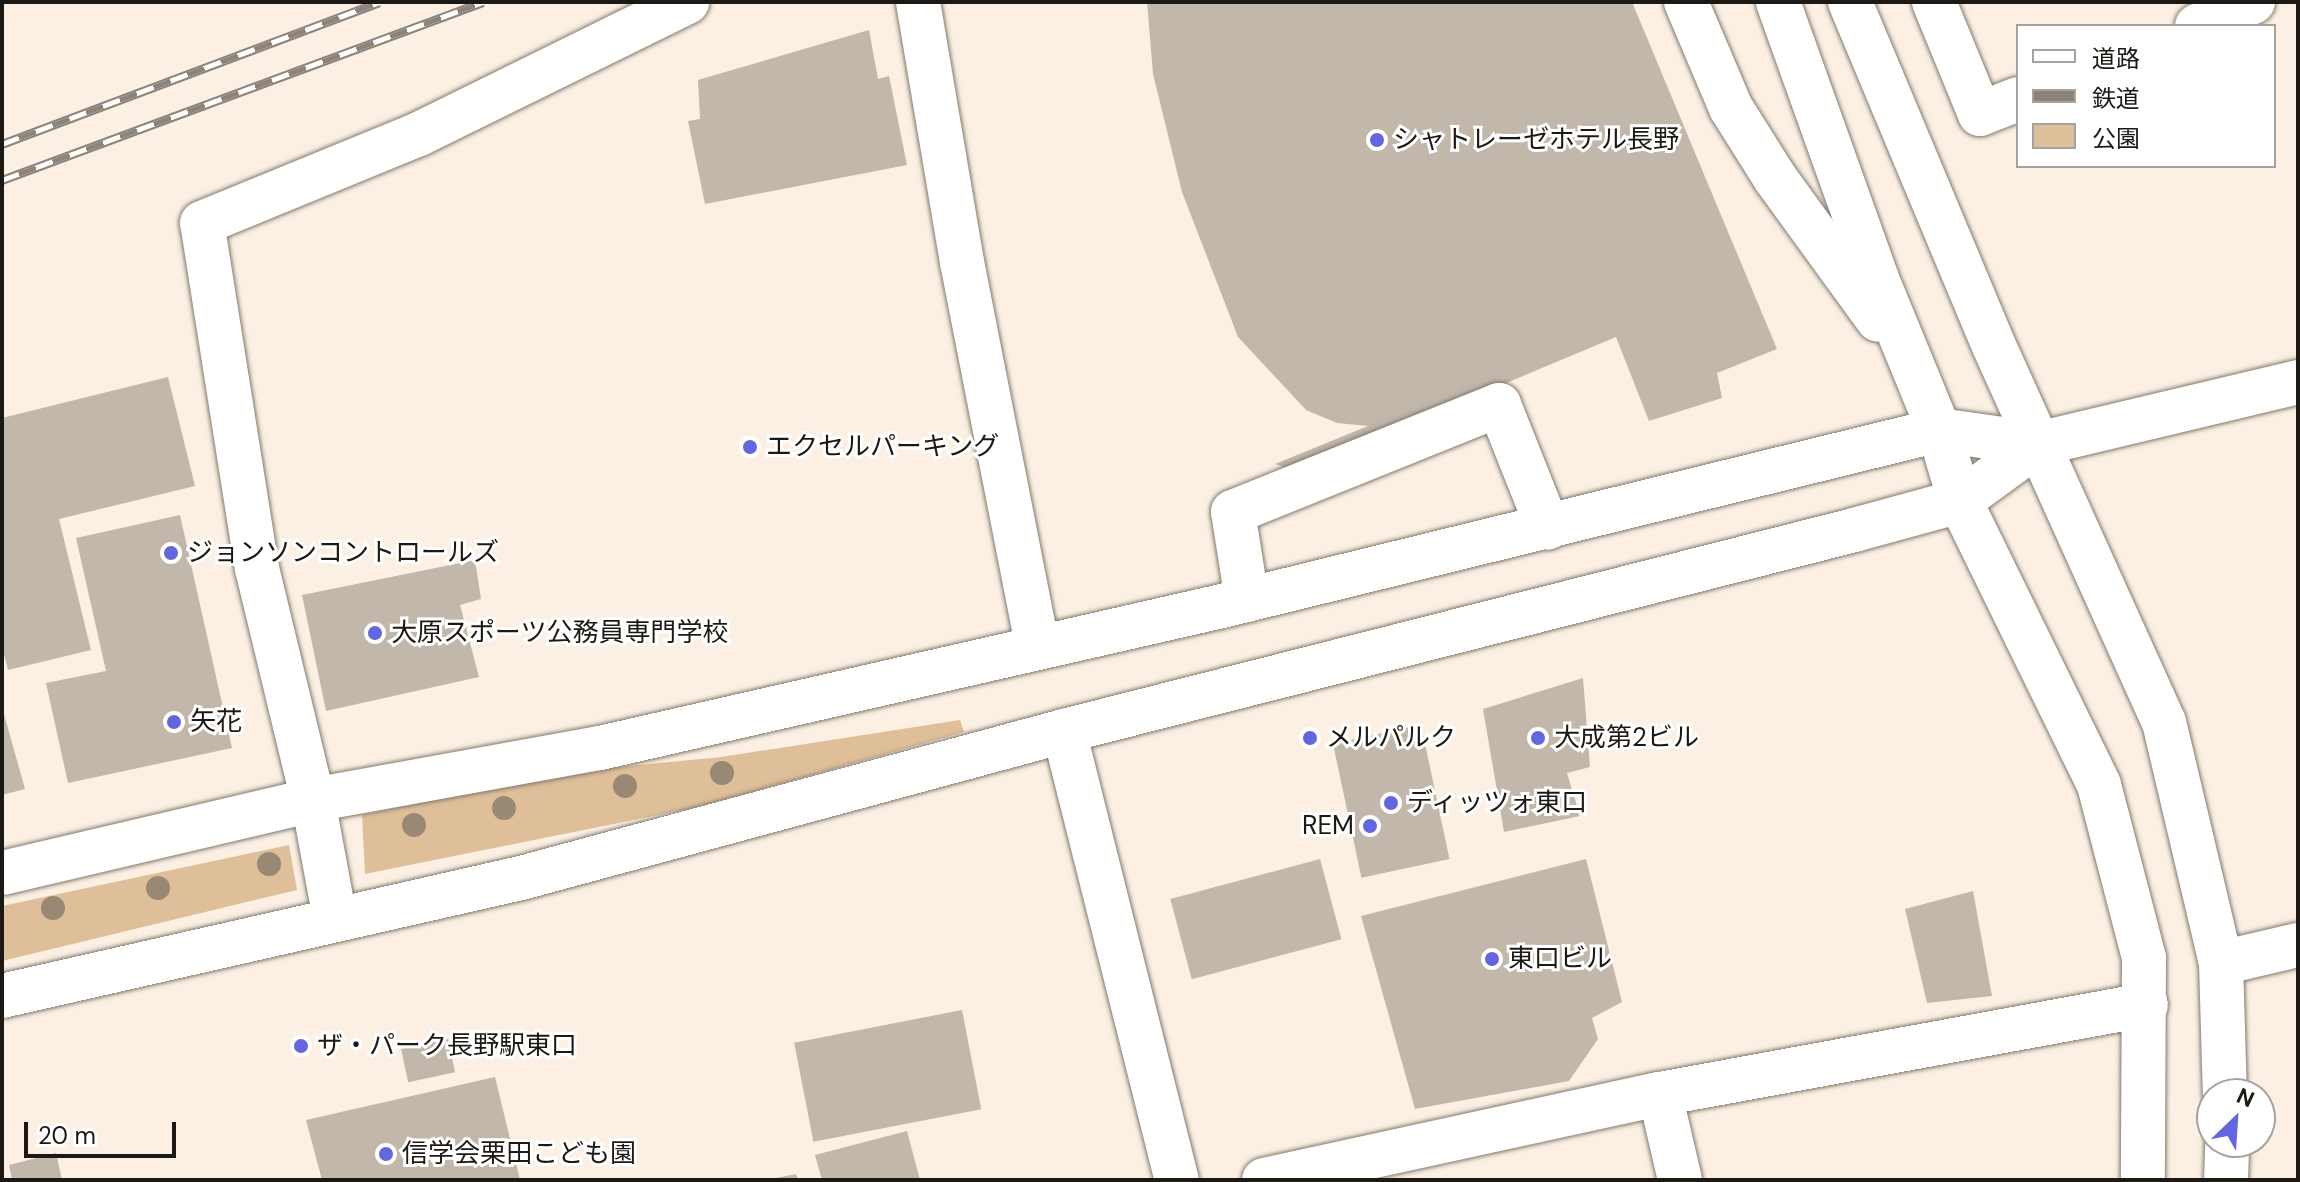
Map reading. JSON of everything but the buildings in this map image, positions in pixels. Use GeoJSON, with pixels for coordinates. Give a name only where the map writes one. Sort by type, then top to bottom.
{"type":"FeatureCollection","features":[{"type":"Feature","properties":{"kind":"street"},"geometry":{"type":"LineString","coordinates":[[335,919],[313,800],[257,569],[202,223],[419,134],[687,2]]}},
{"type":"Feature","properties":{"kind":"street"},"geometry":{"type":"LineString","coordinates":[[918,2],[957,234],[1038,648]]}},
{"type":"Feature","properties":{"kind":"street"},"geometry":{"type":"LineString","coordinates":[[1686,2],[1731,108],[1775,178],[1910,359]]}},
{"type":"Feature","properties":{"kind":"street"},"geometry":{"type":"LineString","coordinates":[[1778,2],[1939,430],[1960,501],[2099,785],[2144,958],[2143,1180]]}},
{"type":"Feature","properties":{"kind":"street"},"geometry":{"type":"LineString","coordinates":[[1850,2],[2038,444],[2164,722],[2221,963],[2225,1078]]}},
{"type":"Feature","properties":{"kind":"street"},"geometry":{"type":"LineString","coordinates":[[1934,2],[1980,114],[2016,100]]}},
{"type":"Feature","properties":{"kind":"street"},"geometry":{"type":"LineString","coordinates":[[2202,24],[2253,2]]}},
{"type":"Feature","properties":{"kind":"street"},"geometry":{"type":"LineString","coordinates":[[2,873],[313,800],[600,748],[1038,648],[1548,528],[1939,430],[2038,444],[2298,382]]}},
{"type":"Feature","properties":{"kind":"street"},"geometry":{"type":"LineString","coordinates":[[1247,600],[1233,512],[1499,405],[1548,528]]}},
{"type":"Feature","properties":{"kind":"street"},"geometry":{"type":"LineString","coordinates":[[2,996],[521,878],[1064,731],[1580,604],[1960,501],[2038,444]]}},
{"type":"Feature","properties":{"kind":"street"},"geometry":{"type":"LineString","coordinates":[[1064,731],[1177,1180]]}},
{"type":"Feature","properties":{"kind":"street"},"geometry":{"type":"LineString","coordinates":[[2221,963],[2298,945]]}},
{"type":"Feature","properties":{"kind":"street"},"geometry":{"type":"LineString","coordinates":[[1264,1180],[1660,1094],[2146,1005]]}},
{"type":"Feature","properties":{"kind":"street"},"geometry":{"type":"LineString","coordinates":[[1660,1094],[1680,1180]]}},
{"type":"Feature","properties":{"kind":"street"},"geometry":{"type":"LineString","coordinates":[[2226,1180],[2227,1158]]}},
{"type":"Feature","properties":{"kind":"green space"},"geometry":{"type":"Polygon","coordinates":[[[960,720],[964,732],[698,807],[365,874],[362,815],[567,772],[721,757],[960,720]]]}},
{"type":"Feature","properties":{"kind":"green space"},"geometry":{"type":"Polygon","coordinates":[[[289,845],[297,890],[2,961],[2,906],[289,845]]]}},
{"type":"Feature","properties":{"kind":"railway"},"geometry":{"type":"LineString","coordinates":[[2,144],[379,2]]}},
{"type":"Feature","properties":{"kind":"railway"},"geometry":{"type":"LineString","coordinates":[[2,180],[483,2]]}},
{"type":"Feature","properties":{"kind":"place","name":"シャトレーゼホテル長野"},"geometry":{"type":"Point","coordinates":[1377,140]}},
{"type":"Feature","properties":{"kind":"place","name":"エクセルパーキング"},"geometry":{"type":"Point","coordinates":[750,447]}},
{"type":"Feature","properties":{"kind":"place","name":"ジョンソンコントロールズ"},"geometry":{"type":"Point","coordinates":[171,553]}},
{"type":"Feature","properties":{"kind":"place","name":"大原スポーツ公務員専門学校"},"geometry":{"type":"Point","coordinates":[375,633]}},
{"type":"Feature","properties":{"kind":"place","name":"矢花"},"geometry":{"type":"Point","coordinates":[174,722]}},
{"type":"Feature","properties":{"kind":"place","name":"メルパルク"},"geometry":{"type":"Point","coordinates":[1310,738]}},
{"type":"Feature","properties":{"kind":"place","name":"大成第2ビル"},"geometry":{"type":"Point","coordinates":[1538,738]}},
{"type":"Feature","properties":{"kind":"place","name":"ディッツォ東口"},"geometry":{"type":"Point","coordinates":[1391,803]}},
{"type":"Feature","properties":{"kind":"place","name":"REM"},"geometry":{"type":"Point","coordinates":[1370,826]}},
{"type":"Feature","properties":{"kind":"place","name":"東口ビル"},"geometry":{"type":"Point","coordinates":[1492,959]}},
{"type":"Feature","properties":{"kind":"place","name":"ザ・パーク長野駅東口"},"geometry":{"type":"Point","coordinates":[301,1046]}},
{"type":"Feature","properties":{"kind":"place","name":"信学会栗田こども園"},"geometry":{"type":"Point","coordinates":[386,1154]}}]}
